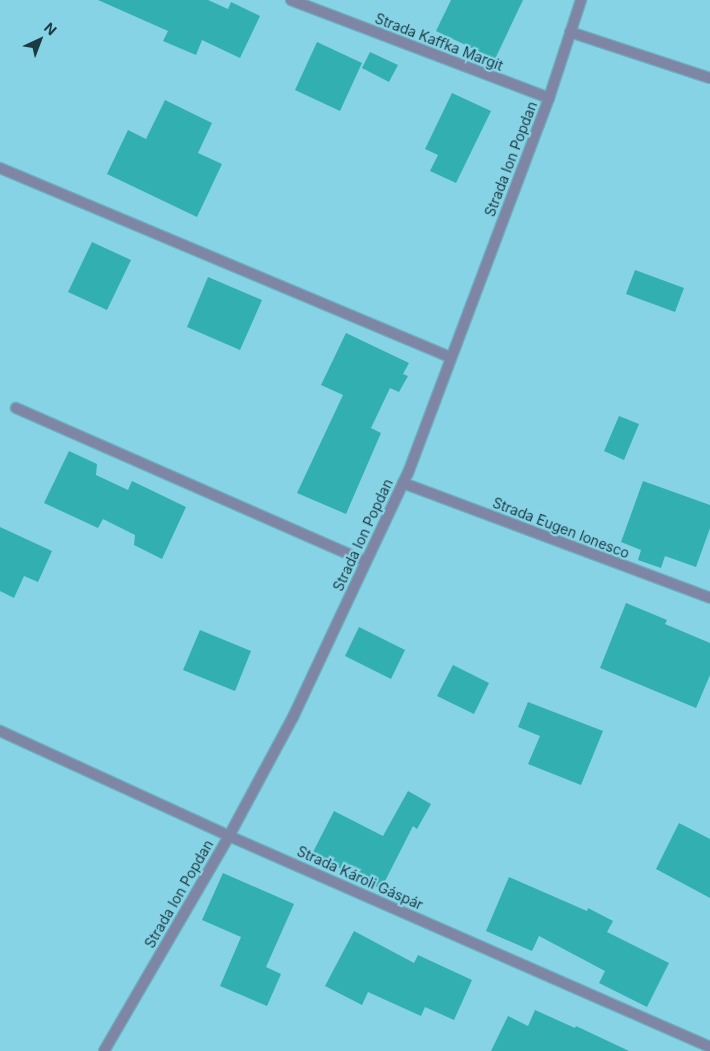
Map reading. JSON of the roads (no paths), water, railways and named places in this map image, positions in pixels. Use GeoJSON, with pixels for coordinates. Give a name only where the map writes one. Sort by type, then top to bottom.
{"type":"FeatureCollection","features":[{"type":"Feature","properties":{"kind":"street","name":"Strada Kaffka Margit"},"geometry":{"type":"LineString","coordinates":[[291,0],[549,98]]}},
{"type":"Feature","properties":{"kind":"street","name":"Strada Ion Popdan"},"geometry":{"type":"LineString","coordinates":[[104,1051],[229,836],[293,717],[403,483],[549,98],[581,0]]}},
{"type":"Feature","properties":{"kind":"street"},"geometry":{"type":"LineString","coordinates":[[570,32],[710,78]]}},
{"type":"Feature","properties":{"kind":"street"},"geometry":{"type":"LineString","coordinates":[[0,168],[451,358]]}},
{"type":"Feature","properties":{"kind":"street"},"geometry":{"type":"LineString","coordinates":[[16,408],[366,562]]}},
{"type":"Feature","properties":{"kind":"street","name":"Strada Eugen Ionesco"},"geometry":{"type":"LineString","coordinates":[[403,483],[710,598]]}},
{"type":"Feature","properties":{"kind":"street","name":"Strada Károli Gáspár"},"geometry":{"type":"LineString","coordinates":[[0,731],[229,836],[710,1047]]}}]}
